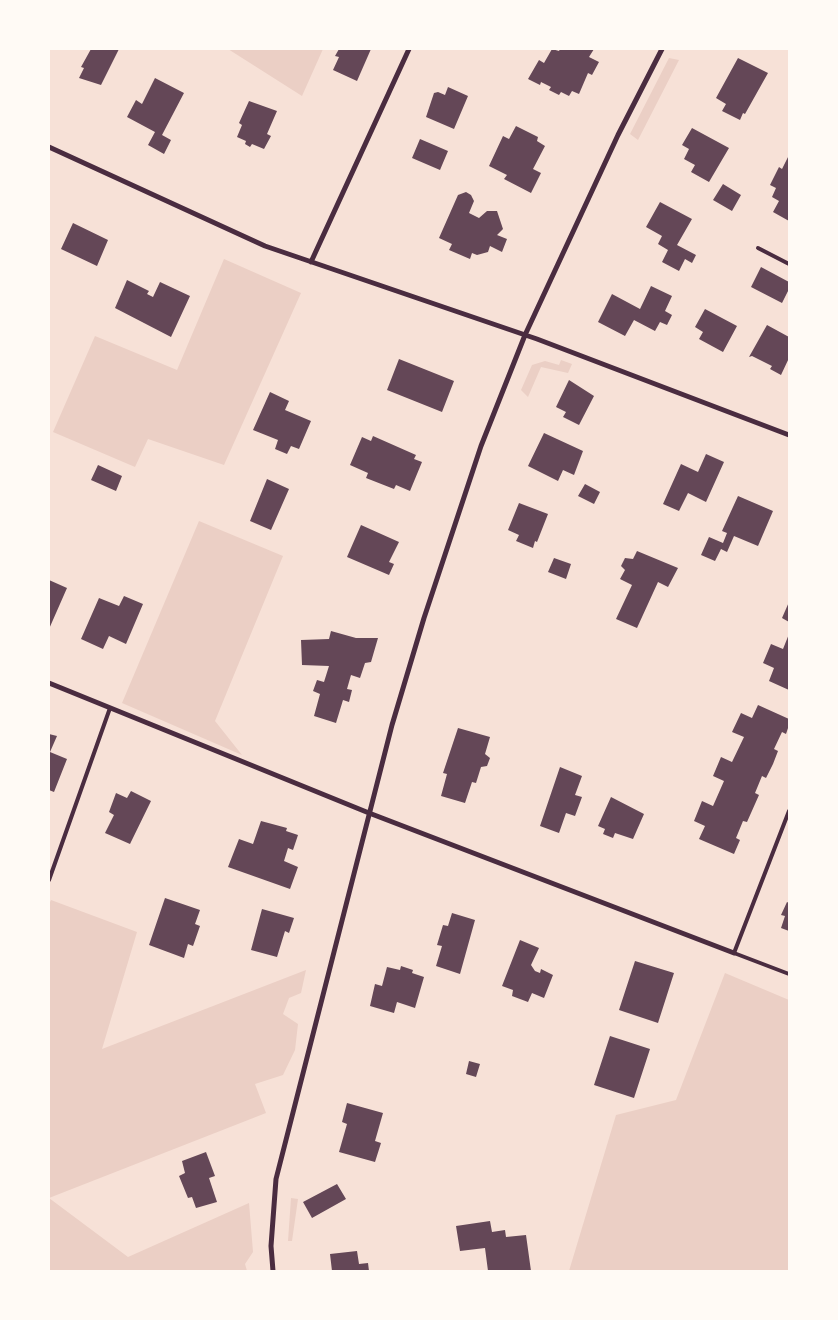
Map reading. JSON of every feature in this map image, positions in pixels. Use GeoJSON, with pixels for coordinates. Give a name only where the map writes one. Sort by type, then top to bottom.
{"type":"FeatureCollection","features":[{"type":"Feature","properties":{"kind":"street"},"geometry":{"type":"LineString","coordinates":[[310,262],[409,49]]}},
{"type":"Feature","properties":{"kind":"street"},"geometry":{"type":"LineString","coordinates":[[273,1271],[271,1229],[276,1178],[369,813],[424,618],[481,446],[525,335],[620,130],[662,49]]}},
{"type":"Feature","properties":{"kind":"street"},"geometry":{"type":"LineString","coordinates":[[49,146],[218,225],[310,262],[525,335],[789,435]]}},
{"type":"Feature","properties":{"kind":"street"},"geometry":{"type":"LineString","coordinates":[[49,683],[369,813],[734,953]]}},
{"type":"Feature","properties":{"kind":"lane"},"geometry":{"type":"LineString","coordinates":[[758,248],[789,264]]}},
{"type":"Feature","properties":{"kind":"lane"},"geometry":{"type":"LineString","coordinates":[[49,880],[110,708]]}},
{"type":"Feature","properties":{"kind":"lane"},"geometry":{"type":"LineString","coordinates":[[789,811],[734,953],[789,974]]}},
{"type":"Feature","properties":{"kind":"shaded area"},"geometry":{"type":"Polygon","coordinates":[[[228,49],[323,49],[302,96],[228,49]]]}},
{"type":"Feature","properties":{"kind":"shaded area"},"geometry":{"type":"Polygon","coordinates":[[[669,58],[679,60],[638,140],[630,134],[669,58]]]}},
{"type":"Feature","properties":{"kind":"shaded area"},"geometry":{"type":"Polygon","coordinates":[[[224,259],[301,293],[224,465],[148,439],[135,467],[53,432],[95,336],[177,370],[224,259]]]}},
{"type":"Feature","properties":{"kind":"shaded area"},"geometry":{"type":"Polygon","coordinates":[[[561,360],[572,364],[568,373],[541,367],[528,397],[521,390],[532,365],[545,361],[559,365],[561,360]]]}},
{"type":"Feature","properties":{"kind":"shaded area"},"geometry":{"type":"Polygon","coordinates":[[[199,521],[283,556],[215,721],[242,755],[122,703],[199,521]]]}},
{"type":"Feature","properties":{"kind":"shaded area"},"geometry":{"type":"Polygon","coordinates":[[[51,900],[137,932],[102,1049],[306,970],[301,993],[289,998],[283,1014],[298,1024],[295,1050],[283,1075],[255,1084],[266,1113],[49,1198],[49,904],[51,900]]]}},
{"type":"Feature","properties":{"kind":"shaded area"},"geometry":{"type":"Polygon","coordinates":[[[725,973],[789,1000],[789,1271],[569,1271],[616,1115],[676,1100],[725,973]]]}},
{"type":"Feature","properties":{"kind":"shaded area"},"geometry":{"type":"Polygon","coordinates":[[[49,1198],[128,1257],[249,1203],[253,1252],[245,1264],[247,1271],[49,1271],[49,1198]]]}},
{"type":"Feature","properties":{"kind":"shaded area"},"geometry":{"type":"Polygon","coordinates":[[[291,1198],[298,1199],[292,1241],[288,1241],[291,1198]]]}},
{"type":"Feature","properties":{"kind":"building"},"geometry":{"type":"Polygon","coordinates":[[[91,49],[119,49],[101,85],[79,78],[84,68],[81,67],[91,49]]]}},
{"type":"Feature","properties":{"kind":"building"},"geometry":{"type":"Polygon","coordinates":[[[339,49],[371,49],[357,81],[333,70],[339,57],[335,56],[339,49]]]}},
{"type":"Feature","properties":{"kind":"building"},"geometry":{"type":"Polygon","coordinates":[[[552,49],[559,51],[560,49],[594,49],[589,57],[599,62],[592,75],[588,73],[579,94],[572,91],[569,96],[561,92],[559,95],[549,90],[551,87],[541,82],[540,85],[528,79],[539,60],[544,63],[552,49]]]}},
{"type":"Feature","properties":{"kind":"building"},"geometry":{"type":"Polygon","coordinates":[[[738,58],[768,73],[740,120],[722,111],[726,104],[716,98],[738,58]]]}},
{"type":"Feature","properties":{"kind":"building"},"geometry":{"type":"Polygon","coordinates":[[[155,78],[184,93],[162,135],[171,140],[164,154],[148,145],[155,132],[127,117],[136,100],[142,104],[155,78]]]}},
{"type":"Feature","properties":{"kind":"building"},"geometry":{"type":"Polygon","coordinates":[[[448,87],[468,96],[454,129],[426,117],[434,93],[438,92],[445,95],[448,87]]]}},
{"type":"Feature","properties":{"kind":"building"},"geometry":{"type":"Polygon","coordinates":[[[249,101],[277,111],[267,134],[271,136],[264,149],[252,144],[250,147],[245,144],[246,141],[237,137],[242,125],[239,123],[249,101]]]}},
{"type":"Feature","properties":{"kind":"building"},"geometry":{"type":"Polygon","coordinates":[[[516,126],[538,137],[537,141],[545,146],[533,169],[541,173],[531,193],[504,179],[507,175],[489,166],[503,136],[509,139],[516,126]]]}},
{"type":"Feature","properties":{"kind":"building"},"geometry":{"type":"Polygon","coordinates":[[[692,128],[729,148],[709,182],[691,172],[695,165],[684,159],[689,149],[682,145],[692,128]]]}},
{"type":"Feature","properties":{"kind":"building"},"geometry":{"type":"Polygon","coordinates":[[[420,139],[448,151],[440,170],[412,158],[420,139]]]}},
{"type":"Feature","properties":{"kind":"building"},"geometry":{"type":"Polygon","coordinates":[[[789,155],[789,221],[773,212],[779,201],[772,197],[776,188],[770,185],[779,167],[782,169],[789,155]]]}},
{"type":"Feature","properties":{"kind":"building"},"geometry":{"type":"Polygon","coordinates":[[[723,184],[741,195],[732,211],[713,200],[723,184]]]}},
{"type":"Feature","properties":{"kind":"building"},"geometry":{"type":"Polygon","coordinates":[[[466,192],[471,195],[474,201],[469,213],[479,218],[487,211],[497,211],[503,229],[497,235],[507,239],[502,252],[490,246],[488,252],[477,255],[472,253],[470,259],[449,250],[452,244],[439,238],[458,195],[466,192]]]}},
{"type":"Feature","properties":{"kind":"building"},"geometry":{"type":"Polygon","coordinates":[[[660,202],[692,219],[677,245],[696,255],[692,263],[685,259],[679,271],[662,262],[668,250],[658,244],[662,236],[646,227],[660,202]]]}},
{"type":"Feature","properties":{"kind":"building"},"geometry":{"type":"Polygon","coordinates":[[[73,223],[108,240],[97,266],[61,249],[73,223]]]}},
{"type":"Feature","properties":{"kind":"building"},"geometry":{"type":"Polygon","coordinates":[[[761,267],[789,282],[789,289],[782,303],[751,287],[761,267]]]}},
{"type":"Feature","properties":{"kind":"building"},"geometry":{"type":"Polygon","coordinates":[[[127,280],[149,291],[147,294],[153,297],[160,282],[190,296],[171,337],[115,308],[127,280]]]}},
{"type":"Feature","properties":{"kind":"building"},"geometry":{"type":"Polygon","coordinates":[[[651,286],[672,296],[665,311],[672,315],[667,325],[660,322],[655,331],[634,320],[625,336],[598,322],[612,294],[640,309],[651,286]]]}},
{"type":"Feature","properties":{"kind":"building"},"geometry":{"type":"Polygon","coordinates":[[[705,309],[737,326],[723,352],[699,339],[703,332],[695,327],[705,309]]]}},
{"type":"Feature","properties":{"kind":"building"},"geometry":{"type":"Polygon","coordinates":[[[767,325],[789,337],[789,358],[781,375],[770,369],[772,366],[752,356],[749,357],[767,325]]]}},
{"type":"Feature","properties":{"kind":"building"},"geometry":{"type":"Polygon","coordinates":[[[399,359],[454,381],[442,412],[387,390],[399,359]]]}},
{"type":"Feature","properties":{"kind":"building"},"geometry":{"type":"Polygon","coordinates":[[[569,380],[594,396],[579,425],[563,417],[566,412],[556,407],[569,380]]]}},
{"type":"Feature","properties":{"kind":"building"},"geometry":{"type":"Polygon","coordinates":[[[270,392],[289,401],[285,410],[311,421],[299,449],[291,446],[287,454],[275,449],[278,440],[253,430],[270,392]]]}},
{"type":"Feature","properties":{"kind":"building"},"geometry":{"type":"Polygon","coordinates":[[[544,433],[583,451],[574,475],[563,470],[558,481],[528,466],[544,433]]]}},
{"type":"Feature","properties":{"kind":"building"},"geometry":{"type":"Polygon","coordinates":[[[373,436],[416,455],[414,459],[422,462],[410,491],[396,485],[394,489],[366,478],[368,473],[350,465],[362,437],[371,441],[373,436]]]}},
{"type":"Feature","properties":{"kind":"building"},"geometry":{"type":"Polygon","coordinates":[[[706,454],[724,462],[706,502],[688,493],[679,511],[663,504],[681,464],[698,472],[706,454]]]}},
{"type":"Feature","properties":{"kind":"building"},"geometry":{"type":"Polygon","coordinates":[[[98,465],[122,476],[116,491],[91,480],[98,465]]]}},
{"type":"Feature","properties":{"kind":"building"},"geometry":{"type":"Polygon","coordinates":[[[267,479],[289,489],[271,530],[250,521],[267,479]]]}},
{"type":"Feature","properties":{"kind":"building"},"geometry":{"type":"Polygon","coordinates":[[[585,484],[600,492],[594,504],[578,496],[585,484]]]}},
{"type":"Feature","properties":{"kind":"building"},"geometry":{"type":"Polygon","coordinates":[[[738,496],[773,511],[758,546],[734,536],[727,552],[721,549],[715,561],[701,555],[709,537],[723,543],[727,533],[722,531],[738,496]]]}},
{"type":"Feature","properties":{"kind":"building"},"geometry":{"type":"Polygon","coordinates":[[[519,503],[548,514],[533,548],[516,541],[519,535],[508,530],[519,503]]]}},
{"type":"Feature","properties":{"kind":"building"},"geometry":{"type":"Polygon","coordinates":[[[361,525],[399,542],[389,562],[394,564],[389,575],[347,557],[361,525]]]}},
{"type":"Feature","properties":{"kind":"building"},"geometry":{"type":"Polygon","coordinates":[[[637,551],[678,568],[668,587],[658,582],[637,628],[616,619],[632,585],[620,579],[625,570],[621,566],[625,558],[633,559],[637,551]]]}},
{"type":"Feature","properties":{"kind":"building"},"geometry":{"type":"Polygon","coordinates":[[[554,558],[571,564],[566,579],[548,572],[554,558]]]}},
{"type":"Feature","properties":{"kind":"building"},"geometry":{"type":"Polygon","coordinates":[[[49,580],[67,588],[49,629],[49,580]]]}},
{"type":"Feature","properties":{"kind":"building"},"geometry":{"type":"Polygon","coordinates":[[[124,596],[143,604],[126,644],[109,636],[103,649],[81,639],[99,598],[119,606],[124,596]]]}},
{"type":"Feature","properties":{"kind":"building"},"geometry":{"type":"Polygon","coordinates":[[[789,602],[789,622],[782,618],[789,602]]]}},
{"type":"Feature","properties":{"kind":"building"},"geometry":{"type":"Polygon","coordinates":[[[331,631],[356,638],[378,638],[371,662],[365,663],[360,678],[351,675],[347,689],[352,690],[349,702],[343,700],[336,723],[314,716],[320,694],[313,691],[317,680],[324,682],[329,666],[302,665],[301,640],[329,639],[331,631]]]}},
{"type":"Feature","properties":{"kind":"building"},"geometry":{"type":"Polygon","coordinates":[[[789,634],[789,690],[769,681],[774,668],[763,663],[771,644],[783,649],[789,634]]]}},
{"type":"Feature","properties":{"kind":"building"},"geometry":{"type":"Polygon","coordinates":[[[758,705],[789,719],[789,725],[786,734],[782,732],[774,749],[778,751],[766,778],[762,776],[755,793],[759,795],[747,822],[743,821],[736,838],[740,840],[734,854],[699,839],[705,826],[694,821],[702,801],[713,806],[724,781],[713,776],[721,757],[732,762],[744,737],[732,732],[741,713],[752,718],[758,705]]]}},
{"type":"Feature","properties":{"kind":"building"},"geometry":{"type":"Polygon","coordinates":[[[458,728],[490,737],[485,754],[490,758],[487,766],[481,767],[476,783],[472,782],[465,803],[441,796],[447,774],[443,773],[458,728]]]}},
{"type":"Feature","properties":{"kind":"building"},"geometry":{"type":"Polygon","coordinates":[[[49,734],[57,736],[50,752],[67,759],[54,792],[49,790],[49,734]]]}},
{"type":"Feature","properties":{"kind":"building"},"geometry":{"type":"Polygon","coordinates":[[[560,767],[582,776],[575,795],[582,797],[575,816],[566,813],[559,833],[540,826],[560,767]]]}},
{"type":"Feature","properties":{"kind":"building"},"geometry":{"type":"Polygon","coordinates":[[[131,791],[151,801],[130,844],[105,833],[114,815],[109,812],[116,793],[127,798],[131,791]]]}},
{"type":"Feature","properties":{"kind":"building"},"geometry":{"type":"Polygon","coordinates":[[[611,797],[644,814],[633,839],[615,833],[613,838],[603,834],[605,829],[598,826],[611,797]]]}},
{"type":"Feature","properties":{"kind":"building"},"geometry":{"type":"Polygon","coordinates":[[[261,821],[287,828],[286,831],[298,835],[293,850],[288,848],[284,861],[298,867],[290,889],[228,867],[239,839],[253,844],[261,821]]]}},
{"type":"Feature","properties":{"kind":"building"},"geometry":{"type":"Polygon","coordinates":[[[165,898],[200,910],[195,924],[200,926],[193,946],[188,944],[184,958],[149,945],[165,898]]]}},
{"type":"Feature","properties":{"kind":"building"},"geometry":{"type":"Polygon","coordinates":[[[787,902],[789,903],[789,931],[781,928],[785,916],[781,915],[787,902]]]}},
{"type":"Feature","properties":{"kind":"building"},"geometry":{"type":"Polygon","coordinates":[[[262,909],[294,918],[289,933],[285,931],[277,957],[251,950],[262,909]]]}},
{"type":"Feature","properties":{"kind":"building"},"geometry":{"type":"Polygon","coordinates":[[[452,913],[475,920],[460,974],[436,966],[442,946],[437,945],[443,925],[448,926],[452,913]]]}},
{"type":"Feature","properties":{"kind":"building"},"geometry":{"type":"Polygon","coordinates":[[[520,940],[539,948],[531,965],[535,971],[540,973],[541,969],[553,975],[544,998],[532,993],[528,1002],[512,996],[513,990],[502,986],[520,940]]]}},
{"type":"Feature","properties":{"kind":"building"},"geometry":{"type":"Polygon","coordinates":[[[635,961],[674,973],[658,1023],[619,1010],[635,961]]]}},
{"type":"Feature","properties":{"kind":"building"},"geometry":{"type":"Polygon","coordinates":[[[401,966],[413,970],[412,973],[424,977],[415,1008],[397,1002],[394,1013],[370,1006],[375,984],[382,986],[387,967],[400,970],[401,966]]]}},
{"type":"Feature","properties":{"kind":"building"},"geometry":{"type":"Polygon","coordinates":[[[610,1036],[650,1049],[634,1098],[594,1085],[610,1036]]]}},
{"type":"Feature","properties":{"kind":"building"},"geometry":{"type":"Polygon","coordinates":[[[469,1061],[480,1064],[476,1077],[466,1074],[469,1061]]]}},
{"type":"Feature","properties":{"kind":"building"},"geometry":{"type":"Polygon","coordinates":[[[347,1103],[383,1113],[375,1141],[381,1143],[375,1162],[339,1152],[347,1124],[342,1122],[347,1103]]]}},
{"type":"Feature","properties":{"kind":"building"},"geometry":{"type":"Polygon","coordinates":[[[206,1152],[215,1176],[209,1178],[217,1202],[196,1208],[192,1197],[188,1198],[179,1176],[185,1173],[182,1161],[206,1152]]]}},
{"type":"Feature","properties":{"kind":"building"},"geometry":{"type":"Polygon","coordinates":[[[337,1184],[346,1199],[312,1218],[303,1202],[337,1184]]]}},
{"type":"Feature","properties":{"kind":"building"},"geometry":{"type":"Polygon","coordinates":[[[490,1221],[492,1232],[505,1230],[506,1237],[526,1235],[531,1271],[488,1271],[485,1248],[460,1251],[456,1226],[490,1221]]]}},
{"type":"Feature","properties":{"kind":"building"},"geometry":{"type":"Polygon","coordinates":[[[357,1251],[359,1264],[368,1263],[369,1271],[332,1271],[330,1254],[357,1251]]]}}]}
